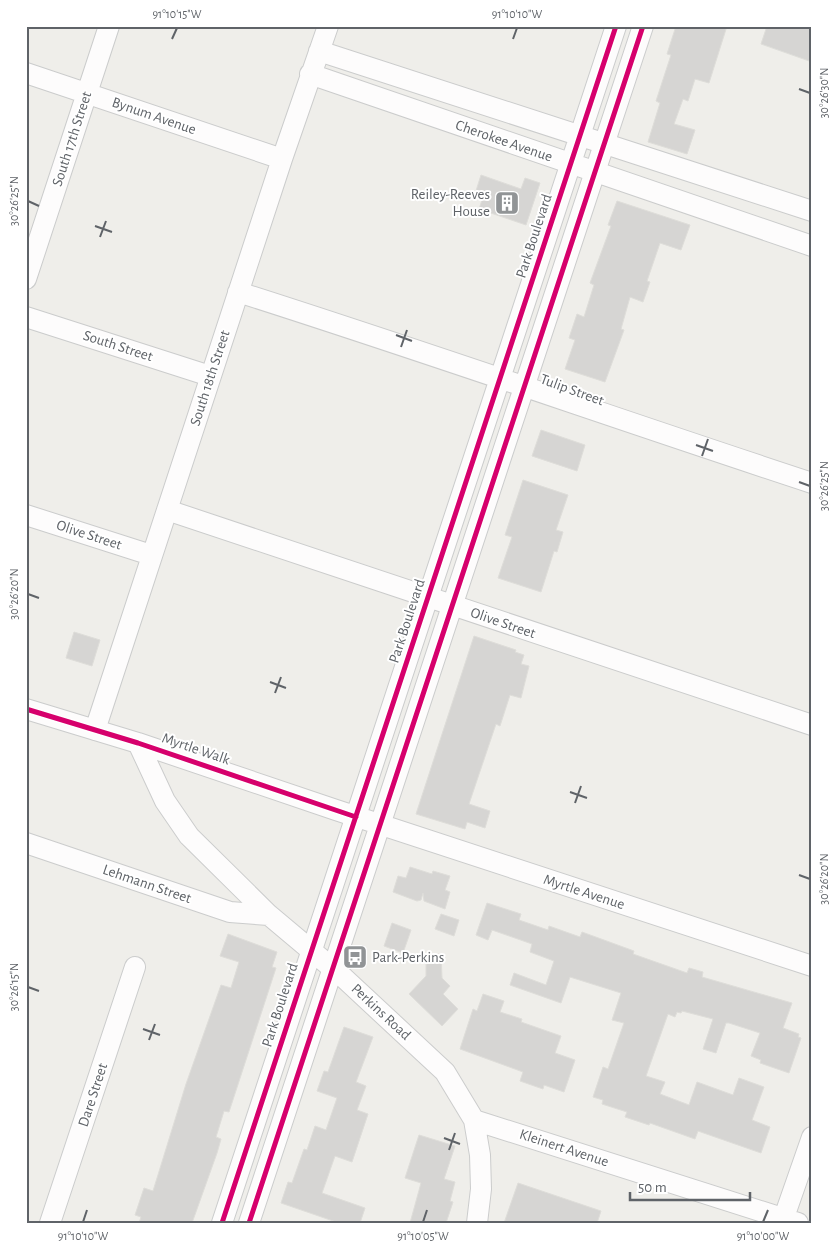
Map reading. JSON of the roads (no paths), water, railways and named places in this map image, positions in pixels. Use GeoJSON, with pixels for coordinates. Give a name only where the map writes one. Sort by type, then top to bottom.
{"type":"FeatureCollection","features":[{"type":"Feature","properties":{"kind":"street","name":"South 17th Street"},"geometry":{"type":"LineString","coordinates":[[26,280],[109,26]]}},
{"type":"Feature","properties":{"kind":"street","name":"South 18th Street"},"geometry":{"type":"LineString","coordinates":[[95,730],[210,376],[310,74],[328,26]]}},
{"type":"Feature","properties":{"kind":"street","name":"Park Boulevard"},"geometry":{"type":"LineString","coordinates":[[222,1223],[616,26]]}},
{"type":"Feature","properties":{"kind":"street"},"geometry":{"type":"LineString","coordinates":[[248,1223],[643,26]]}},
{"type":"Feature","properties":{"kind":"street","name":"Cherokee Avenue"},"geometry":{"type":"LineString","coordinates":[[319,51],[812,211]]}},
{"type":"Feature","properties":{"kind":"street","name":"Bynum Avenue"},"geometry":{"type":"LineString","coordinates":[[26,73],[282,159]]}},
{"type":"Feature","properties":{"kind":"street","name":"Cherokee Avenue"},"geometry":{"type":"LineString","coordinates":[[310,74],[812,246]]}},
{"type":"Feature","properties":{"kind":"street","name":"Tulip Street"},"geometry":{"type":"LineString","coordinates":[[238,292],[812,483]]}},
{"type":"Feature","properties":{"kind":"street","name":"South Street"},"geometry":{"type":"LineString","coordinates":[[26,316],[210,376]]}},
{"type":"Feature","properties":{"kind":"street","name":"Olive Street"},"geometry":{"type":"LineString","coordinates":[[167,510],[812,725]]}},
{"type":"Feature","properties":{"kind":"street","name":"Olive Street"},"geometry":{"type":"LineString","coordinates":[[26,514],[151,555]]}},
{"type":"Feature","properties":{"kind":"street","name":"Myrtle Walk"},"geometry":{"type":"LineString","coordinates":[[26,709],[138,743],[356,817]]}},
{"type":"Feature","properties":{"kind":"street","name":"Perkins Road"},"geometry":{"type":"LineString","coordinates":[[138,743],[165,800],[189,836],[269,914],[312,948],[445,1072],[474,1120],[480,1156],[481,1189],[477,1223]]}},
{"type":"Feature","properties":{"kind":"street","name":"Myrtle Avenue"},"geometry":{"type":"LineString","coordinates":[[356,817],[812,966]]}},
{"type":"Feature","properties":{"kind":"street","name":"Lehmann Street"},"geometry":{"type":"LineString","coordinates":[[26,843],[230,912],[269,914]]}},
{"type":"Feature","properties":{"kind":"street","name":"Dare Street"},"geometry":{"type":"LineString","coordinates":[[50,1223],[135,967]]}},
{"type":"Feature","properties":{"kind":"street","name":"Kleinert Avenue"},"geometry":{"type":"LineString","coordinates":[[474,1120],[788,1221]]}},
{"type":"Feature","properties":{"kind":"street"},"geometry":{"type":"LineString","coordinates":[[788,1221],[812,1137]]}},
{"type":"Feature","properties":{"kind":"place","name":"Reiley-Reeves House"},"geometry":{"type":"Point","coordinates":[507,203]}},
{"type":"Feature","properties":{"kind":"place","name":"Park-Perkins"},"geometry":{"type":"Point","coordinates":[355,957]}}]}
